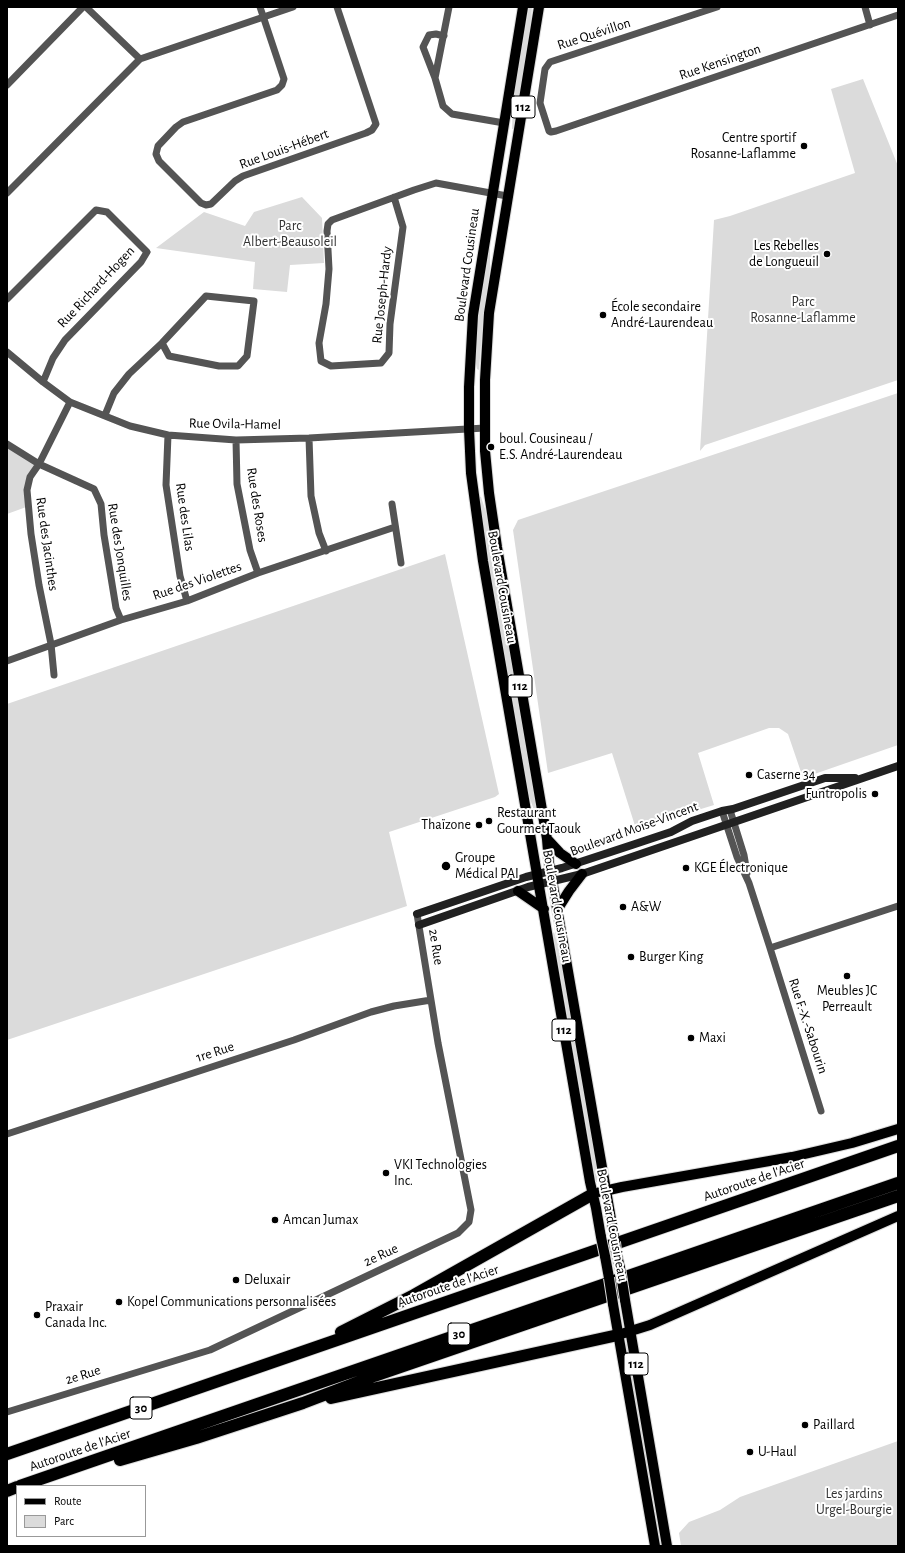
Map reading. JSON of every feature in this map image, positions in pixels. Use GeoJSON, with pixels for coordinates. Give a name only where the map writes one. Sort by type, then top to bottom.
{"type":"FeatureCollection","features":[{"type":"Feature","properties":{"kind":"highway","name":"Autoroute de l'Acier"},"geometry":{"type":"LineString","coordinates":[[7,1454],[898,1146]]}},
{"type":"Feature","properties":{"kind":"highway","name":"Autoroute de l'Acier"},"geometry":{"type":"LineString","coordinates":[[23,1485],[898,1183]]}},
{"type":"Feature","properties":{"kind":"highway"},"geometry":{"type":"LineString","coordinates":[[301,1352],[414,1295],[593,1194]]}},
{"type":"Feature","properties":{"kind":"highway"},"geometry":{"type":"LineString","coordinates":[[32,1485],[196,1438],[303,1403],[374,1376],[898,1196]]}},
{"type":"Feature","properties":{"kind":"highway"},"geometry":{"type":"LineString","coordinates":[[303,1403],[357,1394],[430,1376],[618,1336]]}},
{"type":"Feature","properties":{"kind":"main road","name":"Boulevard Cousineau"},"geometry":{"type":"LineString","coordinates":[[523,7],[472,323],[469,387],[469,429],[472,484],[479,538],[654,1546]]}},
{"type":"Feature","properties":{"kind":"main road","name":"Boulevard Cousineau"},"geometry":{"type":"LineString","coordinates":[[539,7],[507,196],[488,326],[484,380],[487,468],[493,526],[547,839],[557,910],[667,1546]]}},
{"type":"Feature","properties":{"kind":"main road"},"geometry":{"type":"LineString","coordinates":[[547,839],[560,852],[576,864]]}},
{"type":"Feature","properties":{"kind":"main road"},"geometry":{"type":"LineString","coordinates":[[557,910],[582,874]]}},
{"type":"Feature","properties":{"kind":"main road"},"geometry":{"type":"LineString","coordinates":[[518,891],[544,909]]}},
{"type":"Feature","properties":{"kind":"main road"},"geometry":{"type":"LineString","coordinates":[[593,1194],[606,1190],[792,1156],[859,1141],[898,1129]]}},
{"type":"Feature","properties":{"kind":"main road"},"geometry":{"type":"LineString","coordinates":[[618,1336],[631,1332],[898,1216]]}},
{"type":"Feature","properties":{"kind":"street"},"geometry":{"type":"LineString","coordinates":[[7,85],[83,7]]}},
{"type":"Feature","properties":{"kind":"street"},"geometry":{"type":"LineString","coordinates":[[86,7],[140,59]]}},
{"type":"Feature","properties":{"kind":"street"},"geometry":{"type":"LineString","coordinates":[[260,7],[263,17]]}},
{"type":"Feature","properties":{"kind":"street"},"geometry":{"type":"LineString","coordinates":[[7,193],[140,59],[293,7]]}},
{"type":"Feature","properties":{"kind":"street","name":"Rue Louis-Hébert"},"geometry":{"type":"LineString","coordinates":[[263,17],[284,79],[282,85],[277,90],[183,122],[176,127],[158,146],[156,154],[159,161],[201,203],[206,205],[211,204],[235,181],[243,176],[366,133],[372,130],[376,124],[336,7]]}},
{"type":"Feature","properties":{"kind":"street"},"geometry":{"type":"LineString","coordinates":[[436,78],[449,7]]}},
{"type":"Feature","properties":{"kind":"street","name":"Rue Quévillon"},"geometry":{"type":"LineString","coordinates":[[549,131],[540,103],[545,69],[550,62],[716,7]]}},
{"type":"Feature","properties":{"kind":"street"},"geometry":{"type":"LineString","coordinates":[[864,7],[870,25]]}},
{"type":"Feature","properties":{"kind":"street","name":"Rue Kensington"},"geometry":{"type":"LineString","coordinates":[[549,131],[556,131],[898,15]]}},
{"type":"Feature","properties":{"kind":"street"},"geometry":{"type":"LineString","coordinates":[[444,36],[436,34],[429,35],[423,47],[436,78],[443,106],[452,114],[504,123]]}},
{"type":"Feature","properties":{"kind":"street","name":"Rue Joseph-Hardy"},"geometry":{"type":"LineString","coordinates":[[394,197],[403,227],[390,324],[389,354],[381,363],[331,366],[321,361],[319,343],[326,304],[329,269],[327,231],[328,224],[332,220],[394,197],[436,183],[507,196]]}},
{"type":"Feature","properties":{"kind":"street","name":"Rue Richard-Hogen"},"geometry":{"type":"LineString","coordinates":[[7,299],[96,210],[108,212],[146,252],[141,262],[65,340],[53,358],[42,382]]}},
{"type":"Feature","properties":{"kind":"street"},"geometry":{"type":"LineString","coordinates":[[105,415],[114,393],[129,374],[162,343],[206,296],[254,301],[247,356],[238,366],[219,366],[169,356],[162,343]]}},
{"type":"Feature","properties":{"kind":"street","name":"Rue Ovila-Hamel"},"geometry":{"type":"LineString","coordinates":[[7,352],[42,382],[70,402],[130,426],[168,435],[236,440],[309,438],[485,428]]}},
{"type":"Feature","properties":{"kind":"street","name":"Rue des Jacinthes"},"geometry":{"type":"LineString","coordinates":[[54,675],[51,644],[39,585],[31,534],[27,490],[30,477],[39,464],[70,402]]}},
{"type":"Feature","properties":{"kind":"street","name":"Rue des Lilas"},"geometry":{"type":"LineString","coordinates":[[168,435],[166,485],[180,576],[187,600]]}},
{"type":"Feature","properties":{"kind":"street"},"geometry":{"type":"LineString","coordinates":[[309,438],[311,496],[319,533],[326,551]]}},
{"type":"Feature","properties":{"kind":"street","name":"Rue des Roses"},"geometry":{"type":"LineString","coordinates":[[236,440],[237,484],[250,550],[258,573]]}},
{"type":"Feature","properties":{"kind":"street","name":"Rue des Jonquilles"},"geometry":{"type":"LineString","coordinates":[[7,444],[39,464],[94,489],[101,504],[104,535],[116,608],[121,620]]}},
{"type":"Feature","properties":{"kind":"street"},"geometry":{"type":"LineString","coordinates":[[392,504],[401,563]]}},
{"type":"Feature","properties":{"kind":"street","name":"Rue des Violettes"},"geometry":{"type":"LineString","coordinates":[[7,661],[51,644],[121,620],[187,600],[258,573],[395,527]]}},
{"type":"Feature","properties":{"kind":"street","name":"Boulevard Moïse-Vincent"},"geometry":{"type":"LineString","coordinates":[[417,914],[537,874],[552,876],[582,874],[898,766]]}},
{"type":"Feature","properties":{"kind":"street","name":"Boulevard Moïse-Vincent"},"geometry":{"type":"LineString","coordinates":[[419,925],[539,884],[576,864],[671,832],[689,822],[825,778],[860,778]]}},
{"type":"Feature","properties":{"kind":"street","name":"Rue F.-X.-Sabourin"},"geometry":{"type":"LineString","coordinates":[[726,811],[730,824],[744,855],[749,883],[821,1111]]}},
{"type":"Feature","properties":{"kind":"street"},"geometry":{"type":"LineString","coordinates":[[770,948],[898,906]]}},
{"type":"Feature","properties":{"kind":"street","name":"2e Rue"},"geometry":{"type":"LineString","coordinates":[[7,1412],[210,1350],[458,1233],[469,1222],[471,1210],[431,1000],[417,914]]}},
{"type":"Feature","properties":{"kind":"street","name":"1re Rue"},"geometry":{"type":"LineString","coordinates":[[7,1134],[294,1040],[373,1011],[431,1000]]}},
{"type":"Feature","properties":{"kind":"green space"},"geometry":{"type":"Polygon","coordinates":[[[529,7],[532,7],[531,22],[514,129],[512,129],[513,100],[529,7]]]}},
{"type":"Feature","properties":{"kind":"green space","name":"Parc Rosanne-Laflamme"},"geometry":{"type":"Polygon","coordinates":[[[863,79],[898,166],[898,380],[705,445],[700,451],[714,220],[730,216],[855,173],[831,89],[863,79]]]}},
{"type":"Feature","properties":{"kind":"green space","name":"Parc Albert-Beausoleil"},"geometry":{"type":"Polygon","coordinates":[[[302,197],[322,218],[324,263],[290,265],[287,292],[253,289],[255,262],[156,248],[204,212],[245,226],[254,212],[302,197]]]}},
{"type":"Feature","properties":{"kind":"green space"},"geometry":{"type":"Polygon","coordinates":[[[489,244],[490,269],[483,320],[479,370],[477,369],[475,359],[476,337],[489,244]]]}},
{"type":"Feature","properties":{"kind":"green space"},"geometry":{"type":"Polygon","coordinates":[[[898,393],[898,745],[803,778],[788,734],[779,728],[769,728],[698,753],[714,805],[636,829],[612,753],[548,773],[513,530],[518,520],[898,393]]]}},
{"type":"Feature","properties":{"kind":"green space"},"geometry":{"type":"Polygon","coordinates":[[[7,444],[39,464],[30,477],[29,506],[7,514],[7,444]]]}},
{"type":"Feature","properties":{"kind":"green space"},"geometry":{"type":"Polygon","coordinates":[[[479,497],[481,497],[486,512],[538,819],[529,796],[479,497]]]}},
{"type":"Feature","properties":{"kind":"green space"},"geometry":{"type":"Polygon","coordinates":[[[445,554],[499,794],[495,797],[389,832],[407,906],[7,1040],[7,704],[445,554]]]}},
{"type":"Feature","properties":{"kind":"green space"},"geometry":{"type":"Polygon","coordinates":[[[554,932],[560,952],[597,1165],[597,1182],[553,933],[554,932]]]}},
{"type":"Feature","properties":{"kind":"green space"},"geometry":{"type":"Polygon","coordinates":[[[626,1344],[628,1344],[663,1546],[659,1546],[628,1370],[626,1344]]]}},
{"type":"Feature","properties":{"kind":"green space","name":"Les jardins Urgel-Bourgie"},"geometry":{"type":"Polygon","coordinates":[[[898,1441],[898,1546],[681,1546],[679,1533],[689,1522],[720,1510],[740,1497],[898,1441]]]}},
{"type":"Feature","properties":{"kind":"place","name":"Centre sportif Rosanne-Laflamme"},"geometry":{"type":"Point","coordinates":[804,146]}},
{"type":"Feature","properties":{"kind":"place","name":"Les Rebelles de Longueuil"},"geometry":{"type":"Point","coordinates":[827,254]}},
{"type":"Feature","properties":{"kind":"place","name":"École secondaire André-Laurendeau"},"geometry":{"type":"Point","coordinates":[603,315]}},
{"type":"Feature","properties":{"kind":"place","name":"boul. Cousineau / E.S. André-Laurendeau"},"geometry":{"type":"Point","coordinates":[491,447]}},
{"type":"Feature","properties":{"kind":"place","name":"Caserne 34"},"geometry":{"type":"Point","coordinates":[749,775]}},
{"type":"Feature","properties":{"kind":"place","name":"Funtropolis"},"geometry":{"type":"Point","coordinates":[875,794]}},
{"type":"Feature","properties":{"kind":"place","name":"Restaurant Gourmet Taouk"},"geometry":{"type":"Point","coordinates":[489,821]}},
{"type":"Feature","properties":{"kind":"place","name":"Thaïzone"},"geometry":{"type":"Point","coordinates":[479,825]}},
{"type":"Feature","properties":{"kind":"place","name":"Groupe Médical PAI"},"geometry":{"type":"Point","coordinates":[446,866]}},
{"type":"Feature","properties":{"kind":"place","name":"KGE Électronique"},"geometry":{"type":"Point","coordinates":[686,868]}},
{"type":"Feature","properties":{"kind":"place","name":"A&W"},"geometry":{"type":"Point","coordinates":[623,907]}},
{"type":"Feature","properties":{"kind":"place","name":"Burger King"},"geometry":{"type":"Point","coordinates":[631,957]}},
{"type":"Feature","properties":{"kind":"place","name":"Meubles JC Perreault"},"geometry":{"type":"Point","coordinates":[847,976]}},
{"type":"Feature","properties":{"kind":"place","name":"Maxi"},"geometry":{"type":"Point","coordinates":[691,1038]}},
{"type":"Feature","properties":{"kind":"place","name":"VKI Technologies Inc."},"geometry":{"type":"Point","coordinates":[386,1173]}},
{"type":"Feature","properties":{"kind":"place","name":"Amcan Jumax"},"geometry":{"type":"Point","coordinates":[275,1220]}},
{"type":"Feature","properties":{"kind":"place","name":"Deluxair"},"geometry":{"type":"Point","coordinates":[236,1280]}},
{"type":"Feature","properties":{"kind":"place","name":"Kopel Communications personnalisées"},"geometry":{"type":"Point","coordinates":[119,1302]}},
{"type":"Feature","properties":{"kind":"place","name":"Praxair Canada Inc."},"geometry":{"type":"Point","coordinates":[37,1315]}},
{"type":"Feature","properties":{"kind":"place","name":"Paillard"},"geometry":{"type":"Point","coordinates":[805,1425]}},
{"type":"Feature","properties":{"kind":"place","name":"U-Haul"},"geometry":{"type":"Point","coordinates":[750,1452]}}]}
